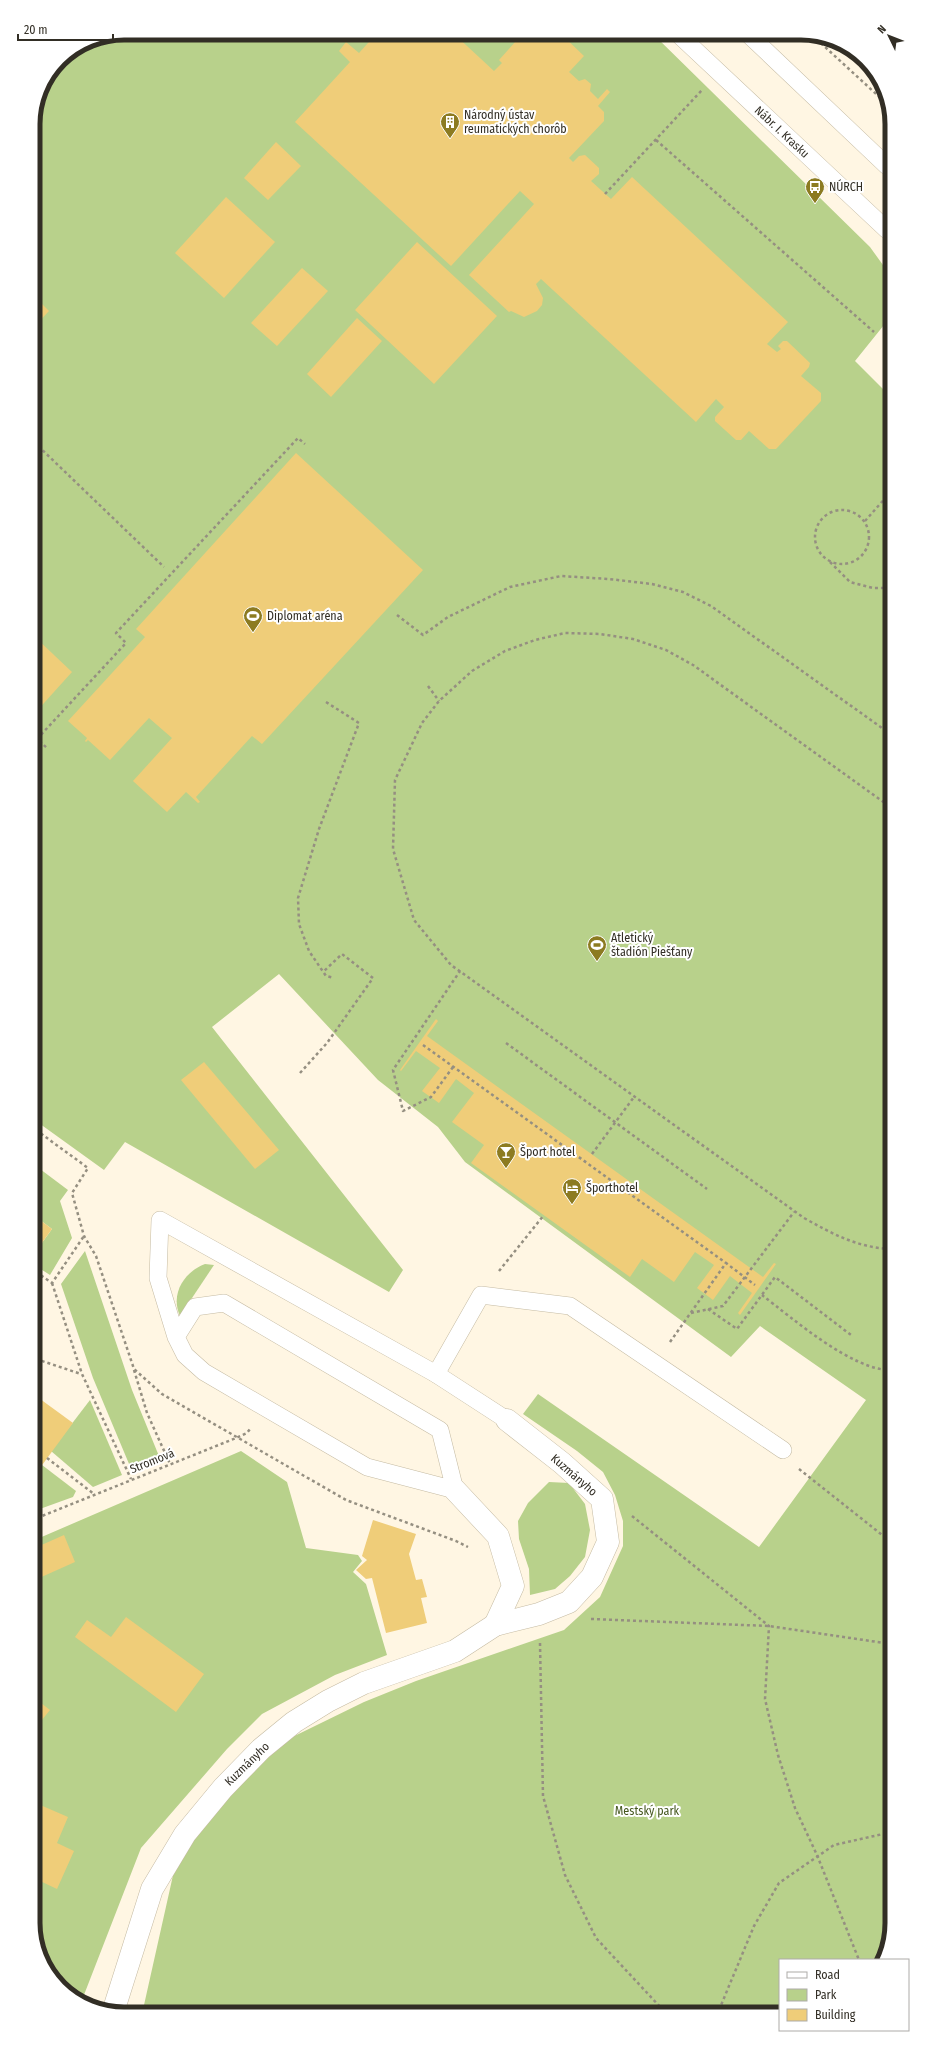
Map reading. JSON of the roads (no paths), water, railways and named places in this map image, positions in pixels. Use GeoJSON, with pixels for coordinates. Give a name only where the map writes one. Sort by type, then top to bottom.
{"type":"FeatureCollection","features":[{"type":"Feature","properties":{"kind":"street","name":"Kuzmányho"},"geometry":{"type":"LineString","coordinates":[[115,2006],[152,1889],[185,1834],[223,1788],[261,1749],[294,1722],[328,1701],[364,1683],[455,1650],[495,1626],[539,1614],[569,1602],[592,1577],[608,1542],[602,1499],[562,1463],[507,1420]]}},
{"type":"Feature","properties":{"kind":"street"},"geometry":{"type":"LineString","coordinates":[[455,1490],[498,1536],[512,1586],[495,1626]]}},
{"type":"Feature","properties":{"kind":"lane","name":"Nábr. I. Krasku"},"geometry":{"type":"LineString","coordinates":[[685,40],[885,228]]}},
{"type":"Feature","properties":{"kind":"lane"},"geometry":{"type":"LineString","coordinates":[[754,40],[885,164]]}},
{"type":"Feature","properties":{"kind":"lane"},"geometry":{"type":"LineString","coordinates":[[176,1337],[195,1308],[224,1303],[440,1430],[455,1490],[367,1467],[204,1372],[185,1355],[176,1337],[158,1278],[160,1220],[436,1374],[507,1420]]}},
{"type":"Feature","properties":{"kind":"lane"},"geometry":{"type":"LineString","coordinates":[[436,1374],[480,1295],[570,1306],[783,1450]]}},
{"type":"Feature","properties":{"kind":"place","name":"Národný ústav reumatických chorôb"},"geometry":{"type":"Point","coordinates":[450,139]}},
{"type":"Feature","properties":{"kind":"place","name":"NÚRCH"},"geometry":{"type":"Point","coordinates":[815,204]}},
{"type":"Feature","properties":{"kind":"place","name":"Diplomat aréna"},"geometry":{"type":"Point","coordinates":[253,633]}},
{"type":"Feature","properties":{"kind":"place","name":"Atletický štadión Piešťany"},"geometry":{"type":"Point","coordinates":[597,962]}},
{"type":"Feature","properties":{"kind":"place","name":"Šport hotel"},"geometry":{"type":"Point","coordinates":[506,1169]}},
{"type":"Feature","properties":{"kind":"place","name":"Športhotel"},"geometry":{"type":"Point","coordinates":[572,1205]}},
{"type":"Feature","properties":{"kind":"park label","name":"Mestský park"},"geometry":{"type":"Point","coordinates":[647,1811]}}]}
